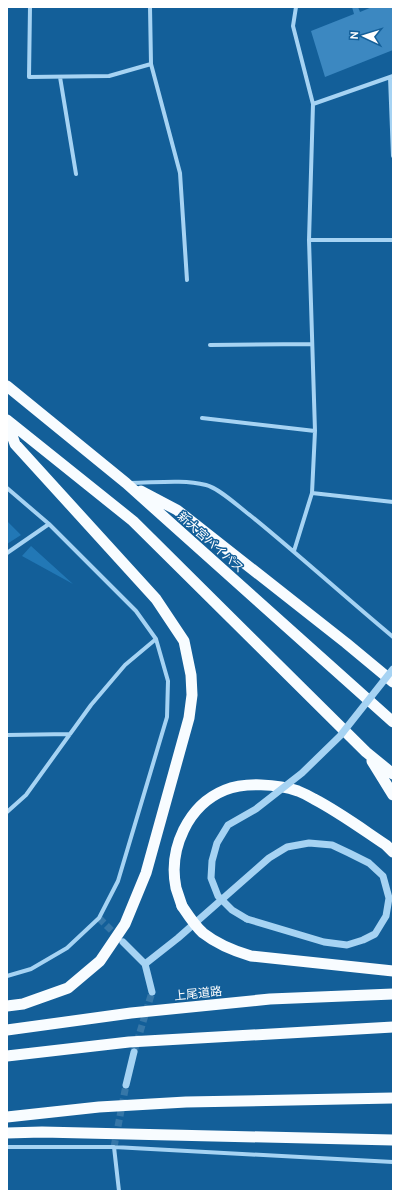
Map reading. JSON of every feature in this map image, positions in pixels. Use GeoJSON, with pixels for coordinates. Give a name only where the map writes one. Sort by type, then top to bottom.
{"type":"FeatureCollection","features":[{"type":"Feature","properties":{"kind":"highway","name":"新大宮バイパス"},"geometry":{"type":"LineString","coordinates":[[7,386],[126,483],[393,722]]}},
{"type":"Feature","properties":{"kind":"highway"},"geometry":{"type":"LineString","coordinates":[[7,420],[133,521],[366,752],[393,774]]}},
{"type":"Feature","properties":{"kind":"highway"},"geometry":{"type":"LineString","coordinates":[[7,420],[15,444],[156,599],[184,641],[191,675],[192,695],[189,718],[146,872],[125,924],[100,961],[68,988],[23,1004],[7,1006]]}},
{"type":"Feature","properties":{"kind":"highway"},"geometry":{"type":"LineString","coordinates":[[126,483],[177,510],[346,643],[393,682]]}},
{"type":"Feature","properties":{"kind":"highway"},"geometry":{"type":"LineString","coordinates":[[366,752],[393,795]]}},
{"type":"Feature","properties":{"kind":"highway"},"geometry":{"type":"LineString","coordinates":[[393,852],[386,845],[327,805],[298,791],[269,785],[243,786],[226,789],[211,798],[189,819],[182,833],[176,852],[175,872],[176,888],[182,906],[202,932],[227,948],[251,956],[393,971]]}},
{"type":"Feature","properties":{"kind":"highway","name":"上尾道路"},"geometry":{"type":"LineString","coordinates":[[7,1030],[131,1013],[270,999],[393,994]]}},
{"type":"Feature","properties":{"kind":"highway"},"geometry":{"type":"LineString","coordinates":[[7,1056],[130,1042],[393,1027]]}},
{"type":"Feature","properties":{"kind":"highway"},"geometry":{"type":"LineString","coordinates":[[7,1117],[99,1107],[186,1102],[393,1098]]}},
{"type":"Feature","properties":{"kind":"highway"},"geometry":{"type":"LineString","coordinates":[[7,1133],[42,1132],[393,1140]]}},
{"type":"Feature","properties":{"kind":"street"},"geometry":{"type":"LineString","coordinates":[[30,7],[29,77],[109,76],[151,64]]}},
{"type":"Feature","properties":{"kind":"street"},"geometry":{"type":"LineString","coordinates":[[150,7],[151,64],[180,173],[187,280]]}},
{"type":"Feature","properties":{"kind":"street"},"geometry":{"type":"LineString","coordinates":[[294,551],[312,493],[315,431],[309,240],[313,104],[293,26],[296,7]]}},
{"type":"Feature","properties":{"kind":"street"},"geometry":{"type":"LineString","coordinates":[[313,104],[392,76],[393,156]]}},
{"type":"Feature","properties":{"kind":"street"},"geometry":{"type":"LineString","coordinates":[[60,77],[76,174]]}},
{"type":"Feature","properties":{"kind":"street"},"geometry":{"type":"LineString","coordinates":[[309,240],[393,240]]}},
{"type":"Feature","properties":{"kind":"street"},"geometry":{"type":"LineString","coordinates":[[210,345],[312,344]]}},
{"type":"Feature","properties":{"kind":"street"},"geometry":{"type":"LineString","coordinates":[[202,418],[315,431]]}},
{"type":"Feature","properties":{"kind":"street"},"geometry":{"type":"LineString","coordinates":[[126,483],[181,482],[207,485],[224,495],[294,551],[329,583],[393,635]]}},
{"type":"Feature","properties":{"kind":"street"},"geometry":{"type":"LineString","coordinates":[[7,488],[48,524],[136,611],[156,639],[168,681],[167,717],[118,881],[99,918],[67,948],[31,969],[7,976]]}},
{"type":"Feature","properties":{"kind":"street"},"geometry":{"type":"LineString","coordinates":[[312,493],[393,502]]}},
{"type":"Feature","properties":{"kind":"street"},"geometry":{"type":"LineString","coordinates":[[7,553],[48,524]]}},
{"type":"Feature","properties":{"kind":"street"},"geometry":{"type":"LineString","coordinates":[[7,812],[26,795],[91,705],[125,665],[156,639]]}},
{"type":"Feature","properties":{"kind":"street"},"geometry":{"type":"LineString","coordinates":[[145,964],[178,938],[269,858],[287,847],[309,843],[332,845],[369,863],[383,876],[389,898],[386,916],[375,934],[363,940],[347,944],[324,942],[247,919],[232,910],[218,896],[211,878],[212,861],[217,843],[228,825],[256,809],[302,773],[340,736],[393,669]]}},
{"type":"Feature","properties":{"kind":"street"},"geometry":{"type":"LineString","coordinates":[[7,735],[70,734]]}},
{"type":"Feature","properties":{"kind":"street"},"geometry":{"type":"LineString","coordinates":[[123,942],[145,964],[152,992]]}},
{"type":"Feature","properties":{"kind":"street"},"geometry":{"type":"LineString","coordinates":[[126,1086],[134,1052]]}},
{"type":"Feature","properties":{"kind":"street"},"geometry":{"type":"LineString","coordinates":[[7,1147],[114,1147],[393,1162]]}},
{"type":"Feature","properties":{"kind":"street"},"geometry":{"type":"LineString","coordinates":[[114,1147],[119,1191]]}},
{"type":"Feature","properties":{"kind":"shaded area"},"geometry":{"type":"Polygon","coordinates":[[[7,521],[21,535],[7,544],[7,521]]]}},
{"type":"Feature","properties":{"kind":"shaded area"},"geometry":{"type":"Polygon","coordinates":[[[31,546],[73,584],[22,556],[31,546]]]}},
{"type":"Feature","properties":{"kind":"building"},"geometry":{"type":"Polygon","coordinates":[[[352,7],[358,7],[360,12],[372,7],[393,7],[393,50],[325,77],[311,31],[354,14],[352,7]]]}},
{"type":"Feature","properties":{"kind":"tunnel"},"geometry":{"type":"LineString","coordinates":[[99,918],[120,939]]}},
{"type":"Feature","properties":{"kind":"tunnel"},"geometry":{"type":"LineString","coordinates":[[134,1052],[152,992]]}},
{"type":"Feature","properties":{"kind":"tunnel"},"geometry":{"type":"LineString","coordinates":[[114,1147],[126,1085]]}}]}
